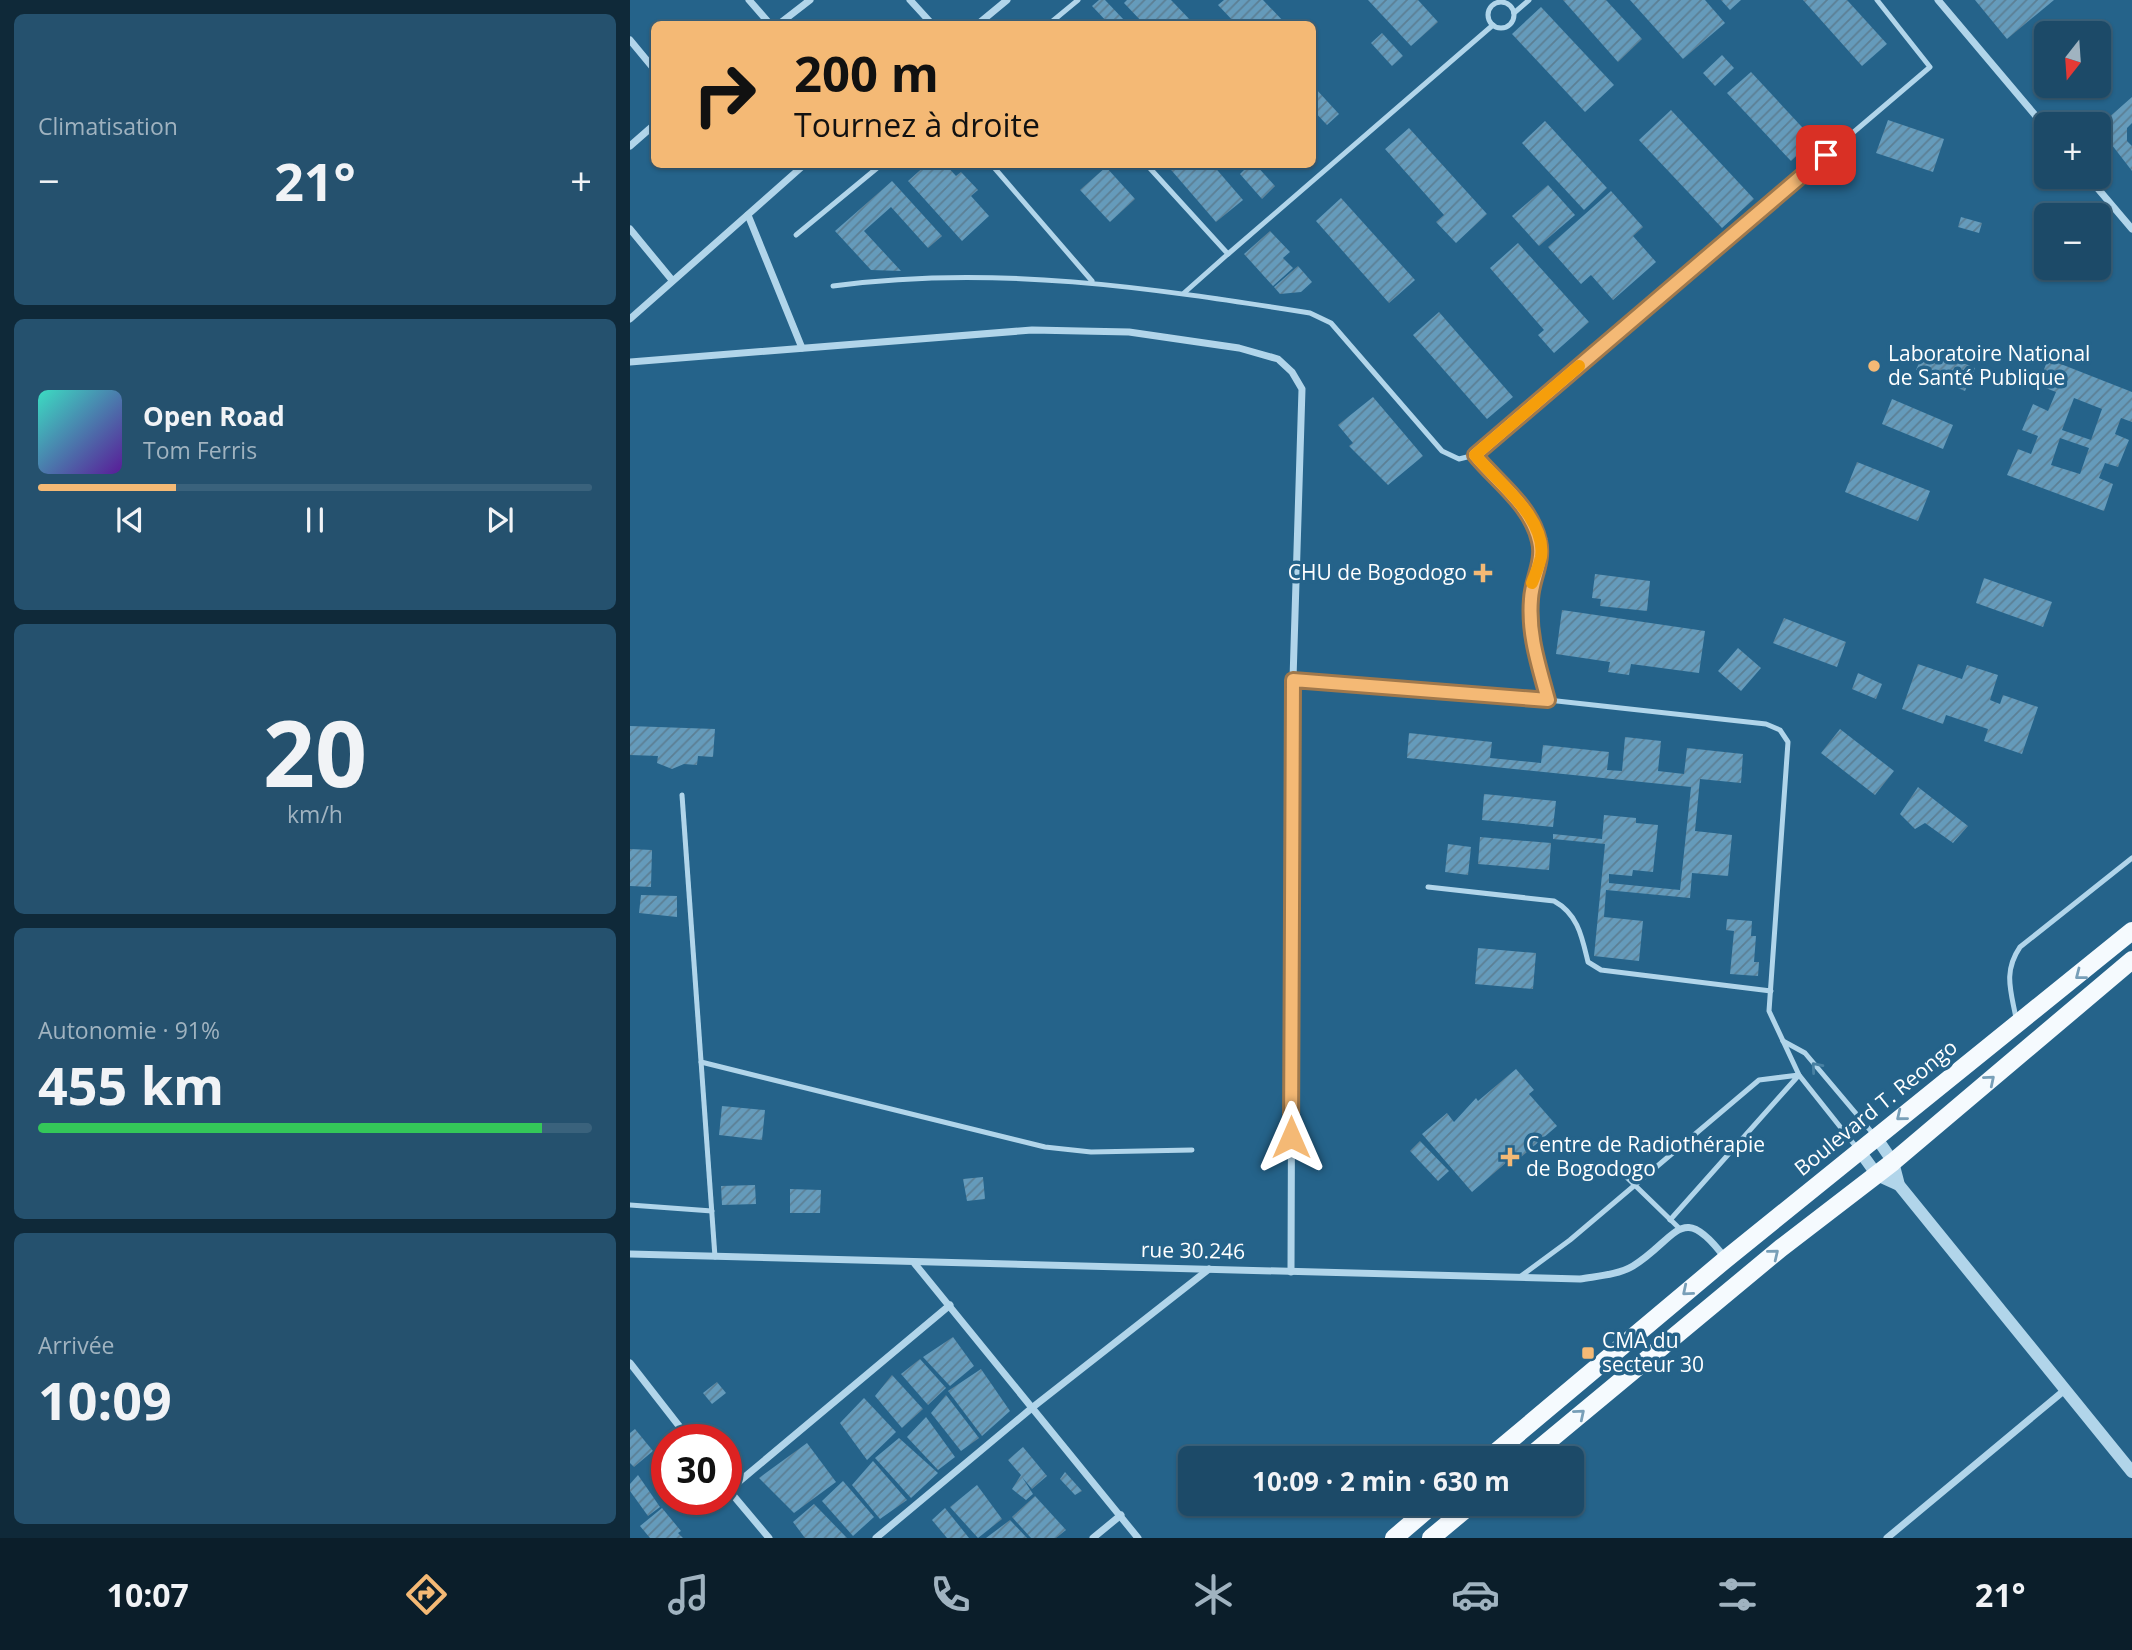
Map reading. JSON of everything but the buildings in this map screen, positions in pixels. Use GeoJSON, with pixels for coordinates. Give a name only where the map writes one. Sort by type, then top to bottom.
{"type":"FeatureCollection","features":[{"type":"Feature","properties":{"kind":"main road","name":"Boulevard T. Reongo"},"geometry":{"type":"LineString","coordinates":[[1503,1446],[1859,1150],[2132,931]]}},
{"type":"Feature","properties":{"kind":"main road"},"geometry":{"type":"LineString","coordinates":[[1542,1446],[1781,1248],[1893,1162],[2132,960]]}},
{"type":"Feature","properties":{"kind":"main road"},"geometry":{"type":"LineString","coordinates":[[1394,1538],[1420,1516]]}},
{"type":"Feature","properties":{"kind":"main road"},"geometry":{"type":"LineString","coordinates":[[1431,1538],[1457,1516]]}},
{"type":"Feature","properties":{"kind":"street"},"geometry":{"type":"LineString","coordinates":[[749,0],[767,21]]}},
{"type":"Feature","properties":{"kind":"street"},"geometry":{"type":"LineString","coordinates":[[783,21],[810,0]]}},
{"type":"Feature","properties":{"kind":"street"},"geometry":{"type":"LineString","coordinates":[[911,0],[929,21]]}},
{"type":"Feature","properties":{"kind":"street"},"geometry":{"type":"LineString","coordinates":[[982,21],[1007,0]]}},
{"type":"Feature","properties":{"kind":"street"},"geometry":{"type":"LineString","coordinates":[[1938,0],[2034,114]]}},
{"type":"Feature","properties":{"kind":"street"},"geometry":{"type":"LineString","coordinates":[[630,40],[651,64]]}},
{"type":"Feature","properties":{"kind":"street"},"geometry":{"type":"LineString","coordinates":[[630,146],[651,128]]}},
{"type":"Feature","properties":{"kind":"street"},"geometry":{"type":"LineString","coordinates":[[630,319],[801,168]]}},
{"type":"Feature","properties":{"kind":"street"},"geometry":{"type":"LineString","coordinates":[[2098,189],[2132,229]]}},
{"type":"Feature","properties":{"kind":"street"},"geometry":{"type":"LineString","coordinates":[[748,215],[802,348]]}},
{"type":"Feature","properties":{"kind":"street"},"geometry":{"type":"LineString","coordinates":[[630,229],[672,280]]}},
{"type":"Feature","properties":{"kind":"street"},"geometry":{"type":"LineString","coordinates":[[630,362],[1032,330],[1115,332],[1239,348],[1278,359],[1292,372],[1302,389],[1293,680],[1291,1272]]}},
{"type":"Feature","properties":{"kind":"street"},"geometry":{"type":"LineString","coordinates":[[1876,1137],[1893,1162],[1899,1185],[2132,1472]]}},
{"type":"Feature","properties":{"kind":"street"},"geometry":{"type":"LineString","coordinates":[[1859,1150],[1877,1175],[1899,1185]]}},
{"type":"Feature","properties":{"kind":"street"},"geometry":{"type":"LineString","coordinates":[[1679,1228],[1695,1227],[1707,1234],[1726,1259]]}},
{"type":"Feature","properties":{"kind":"street","name":"rue 30.246"},"geometry":{"type":"LineString","coordinates":[[630,1254],[915,1264],[1209,1268],[1580,1279],[1610,1274],[1632,1266],[1679,1228]]}},
{"type":"Feature","properties":{"kind":"street"},"geometry":{"type":"LineString","coordinates":[[915,1264],[1138,1538]]}},
{"type":"Feature","properties":{"kind":"street"},"geometry":{"type":"LineString","coordinates":[[876,1538],[1033,1407],[1209,1268]]}},
{"type":"Feature","properties":{"kind":"street"},"geometry":{"type":"LineString","coordinates":[[742,1477],[950,1305]]}},
{"type":"Feature","properties":{"kind":"street"},"geometry":{"type":"LineString","coordinates":[[630,1363],[678,1424]]}},
{"type":"Feature","properties":{"kind":"street"},"geometry":{"type":"LineString","coordinates":[[1887,1538],[2067,1389]]}},
{"type":"Feature","properties":{"kind":"street"},"geometry":{"type":"LineString","coordinates":[[742,1506],[769,1538]]}},
{"type":"Feature","properties":{"kind":"street"},"geometry":{"type":"LineString","coordinates":[[1093,1538],[1121,1515]]}},
{"type":"Feature","properties":{"kind":"lane"},"geometry":{"type":"LineString","coordinates":[[1053,21],[1078,0]]}},
{"type":"Feature","properties":{"kind":"lane"},"geometry":{"type":"LineString","coordinates":[[1184,293],[1493,25],[1507,26],[1514,13],[1529,0]]}},
{"type":"Feature","properties":{"kind":"lane"},"geometry":{"type":"LineString","coordinates":[[833,286],[942,276],[1092,282],[1310,313],[1331,323],[1442,451],[1459,459],[1475,455],[1930,67],[1877,0]]}},
{"type":"Feature","properties":{"kind":"lane"},"geometry":{"type":"LineString","coordinates":[[1493,25],[1488,16],[1490,6],[1506,1],[1514,13]]}},
{"type":"Feature","properties":{"kind":"lane"},"geometry":{"type":"LineString","coordinates":[[796,235],[877,168]]}},
{"type":"Feature","properties":{"kind":"lane"},"geometry":{"type":"LineString","coordinates":[[994,168],[1092,282]]}},
{"type":"Feature","properties":{"kind":"lane"},"geometry":{"type":"LineString","coordinates":[[1150,168],[1228,254]]}},
{"type":"Feature","properties":{"kind":"lane"},"geometry":{"type":"LineString","coordinates":[[1475,455],[1520,503],[1539,539],[1541,556],[1532,586],[1530,630],[1548,700]]}},
{"type":"Feature","properties":{"kind":"lane"},"geometry":{"type":"LineString","coordinates":[[1293,680],[1548,700],[1766,724],[1780,730],[1788,742],[1769,1011],[1799,1074],[1859,1150]]}},
{"type":"Feature","properties":{"kind":"lane"},"geometry":{"type":"LineString","coordinates":[[682,795],[715,1257]]}},
{"type":"Feature","properties":{"kind":"lane"},"geometry":{"type":"LineString","coordinates":[[2018,1024],[2010,984],[2010,962],[2020,947],[2132,859]]}},
{"type":"Feature","properties":{"kind":"lane"},"geometry":{"type":"LineString","coordinates":[[1428,887],[1554,901],[1567,908],[1579,925],[1588,962],[1601,970],[1771,991]]}},
{"type":"Feature","properties":{"kind":"lane"},"geometry":{"type":"LineString","coordinates":[[1783,1041],[1805,1053],[1876,1137]]}},
{"type":"Feature","properties":{"kind":"lane"},"geometry":{"type":"LineString","coordinates":[[701,1062],[1045,1147],[1091,1152],[1192,1150]]}},
{"type":"Feature","properties":{"kind":"lane"},"geometry":{"type":"LineString","coordinates":[[1519,1278],[1570,1240],[1759,1080],[1799,1074]]}},
{"type":"Feature","properties":{"kind":"lane"},"geometry":{"type":"LineString","coordinates":[[1670,1220],[1799,1074]]}},
{"type":"Feature","properties":{"kind":"lane"},"geometry":{"type":"LineString","coordinates":[[1613,1164],[1679,1228]]}},
{"type":"Feature","properties":{"kind":"lane"},"geometry":{"type":"LineString","coordinates":[[630,1205],[712,1211]]}},
{"type":"Feature","properties":{"kind":"slow traffic"},"geometry":{"type":"LineString","coordinates":[[1532,583],[1541,556],[1539,539],[1520,503],[1475,455],[1579,366]]}},
{"type":"Feature","properties":{"kind":"place","name":"Laboratoire National de Santé Publique"},"geometry":{"type":"Point","coordinates":[1874,366]}},
{"type":"Feature","properties":{"kind":"place","name":"CHU de Bogodogo"},"geometry":{"type":"Point","coordinates":[1483,573]}},
{"type":"Feature","properties":{"kind":"place","name":"Centre de Radiothérapie de Bogodogo"},"geometry":{"type":"Point","coordinates":[1510,1157]}},
{"type":"Feature","properties":{"kind":"place","name":"CMA du secteur 30"},"geometry":{"type":"Point","coordinates":[1588,1353]}},
{"type":"Feature","properties":{"kind":"route"},"geometry":{"type":"LineString","coordinates":[[1291,1137],[1293,680],[1548,700],[1530,630],[1532,586],[1541,556],[1539,539],[1520,503],[1475,455],[1826,155]]}}]}
